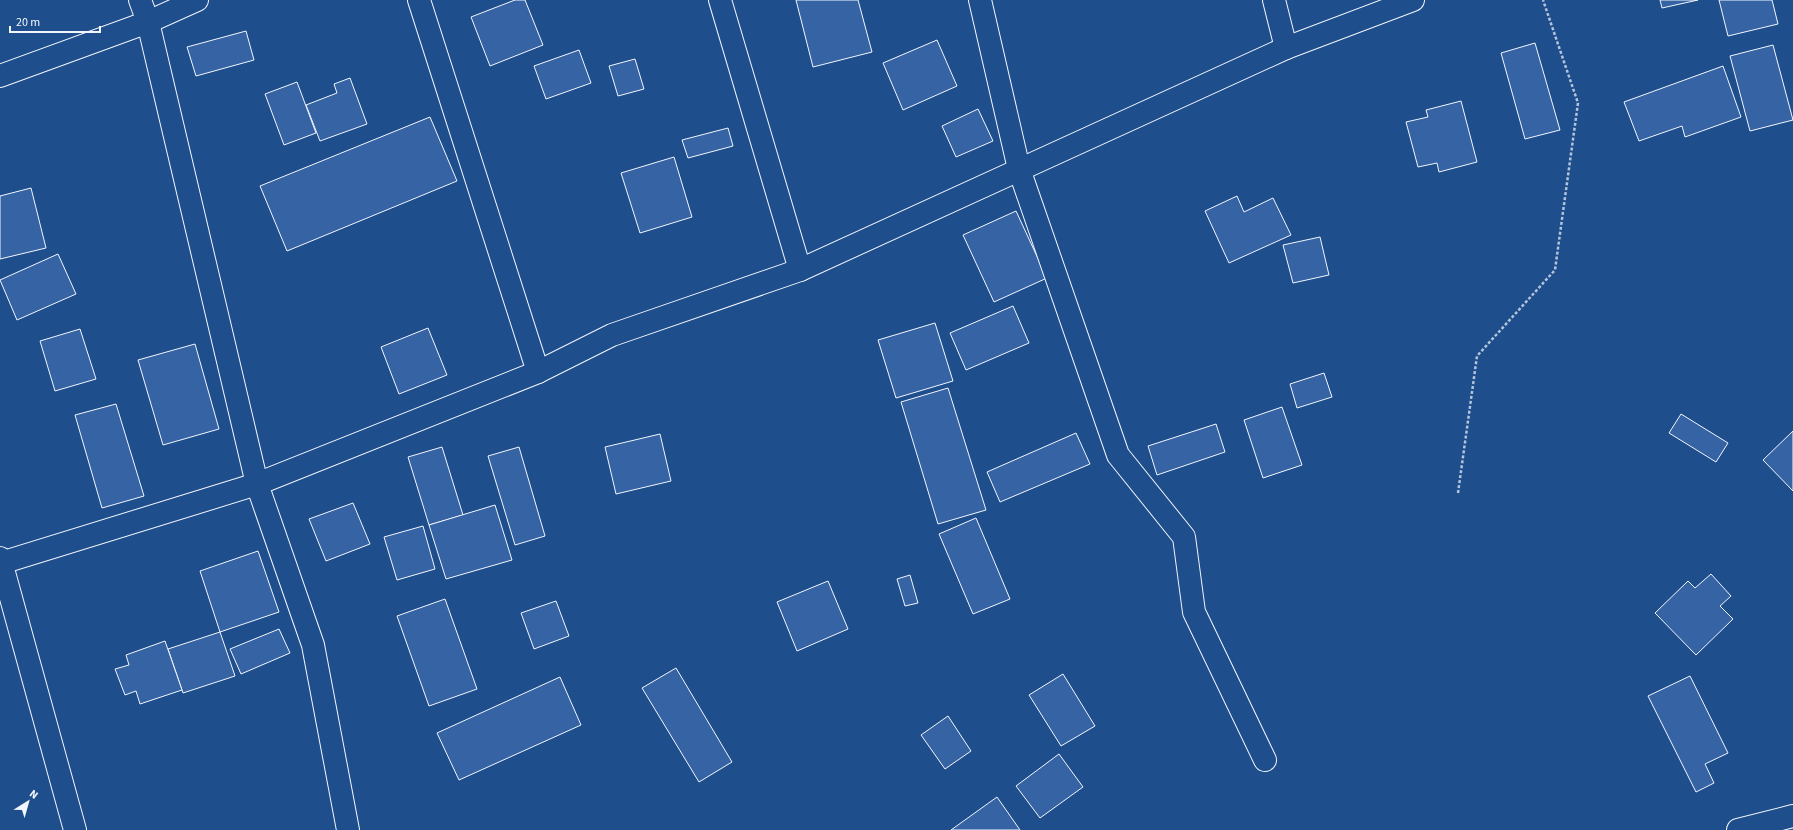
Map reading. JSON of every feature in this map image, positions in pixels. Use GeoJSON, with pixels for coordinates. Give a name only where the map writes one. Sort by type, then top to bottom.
{"type":"FeatureCollection","features":[{"type":"Feature","properties":{"kind":"street"},"geometry":{"type":"LineString","coordinates":[[140,0],[148,22],[257,484],[313,645],[348,830]]}},
{"type":"Feature","properties":{"kind":"street"},"geometry":{"type":"LineString","coordinates":[[0,76],[148,22],[197,0]]}},
{"type":"Feature","properties":{"kind":"street"},"geometry":{"type":"LineString","coordinates":[[419,0],[538,372]]}},
{"type":"Feature","properties":{"kind":"street"},"geometry":{"type":"LineString","coordinates":[[720,0],[800,270]]}},
{"type":"Feature","properties":{"kind":"street"},"geometry":{"type":"LineString","coordinates":[[980,0],[1019,169],[1118,455],[1184,537],[1194,612],[1265,760]]}},
{"type":"Feature","properties":{"kind":"street"},"geometry":{"type":"LineString","coordinates":[[1274,0],[1286,48]]}},
{"type":"Feature","properties":{"kind":"street"},"geometry":{"type":"LineString","coordinates":[[75,830],[1,560],[257,484],[538,372],[612,335],[800,270],[1286,48],[1413,0]]}},
{"type":"Feature","properties":{"kind":"street"},"geometry":{"type":"LineString","coordinates":[[1738,830],[1793,816]]}},
{"type":"Feature","properties":{"kind":"path"},"geometry":{"type":"LineString","coordinates":[[1458,493],[1477,356],[1556,270],[1578,103],[1543,0]]}},
{"type":"Feature","properties":{"kind":"building"},"geometry":{"type":"Polygon","coordinates":[[[515,0],[525,0],[543,45],[490,66],[471,17],[515,0]]]}},
{"type":"Feature","properties":{"kind":"building"},"geometry":{"type":"Polygon","coordinates":[[[796,0],[858,0],[872,52],[813,67],[796,0]]]}},
{"type":"Feature","properties":{"kind":"building"},"geometry":{"type":"Polygon","coordinates":[[[1660,0],[1698,0],[1662,8],[1660,0]]]}},
{"type":"Feature","properties":{"kind":"building"},"geometry":{"type":"Polygon","coordinates":[[[1719,0],[1772,0],[1778,24],[1728,36],[1719,0]]]}},
{"type":"Feature","properties":{"kind":"building"},"geometry":{"type":"Polygon","coordinates":[[[246,31],[254,60],[196,76],[187,47],[246,31]]]}},
{"type":"Feature","properties":{"kind":"building"},"geometry":{"type":"Polygon","coordinates":[[[937,40],[957,86],[903,110],[883,63],[937,40]]]}},
{"type":"Feature","properties":{"kind":"building"},"geometry":{"type":"Polygon","coordinates":[[[1535,43],[1560,130],[1525,139],[1501,53],[1535,43]]]}},
{"type":"Feature","properties":{"kind":"building"},"geometry":{"type":"Polygon","coordinates":[[[1773,45],[1793,120],[1750,131],[1730,56],[1773,45]]]}},
{"type":"Feature","properties":{"kind":"building"},"geometry":{"type":"Polygon","coordinates":[[[579,50],[591,83],[546,99],[534,66],[579,50]]]}},
{"type":"Feature","properties":{"kind":"building"},"geometry":{"type":"Polygon","coordinates":[[[635,59],[644,89],[618,96],[609,66],[635,59]]]}},
{"type":"Feature","properties":{"kind":"building"},"geometry":{"type":"Polygon","coordinates":[[[1723,66],[1741,117],[1685,137],[1682,126],[1639,141],[1624,102],[1723,66]]]}},
{"type":"Feature","properties":{"kind":"building"},"geometry":{"type":"Polygon","coordinates":[[[350,78],[367,124],[320,141],[306,105],[337,93],[334,84],[350,78]]]}},
{"type":"Feature","properties":{"kind":"building"},"geometry":{"type":"Polygon","coordinates":[[[297,82],[316,133],[284,145],[265,94],[297,82]]]}},
{"type":"Feature","properties":{"kind":"building"},"geometry":{"type":"Polygon","coordinates":[[[1461,101],[1477,162],[1439,172],[1437,163],[1418,167],[1406,122],[1428,117],[1426,110],[1461,101]]]}},
{"type":"Feature","properties":{"kind":"building"},"geometry":{"type":"Polygon","coordinates":[[[978,109],[993,141],[956,157],[942,126],[978,109]]]}},
{"type":"Feature","properties":{"kind":"building"},"geometry":{"type":"Polygon","coordinates":[[[430,117],[457,181],[287,251],[260,186],[430,117]]]}},
{"type":"Feature","properties":{"kind":"building"},"geometry":{"type":"Polygon","coordinates":[[[728,128],[733,146],[688,158],[682,140],[728,128]]]}},
{"type":"Feature","properties":{"kind":"building"},"geometry":{"type":"Polygon","coordinates":[[[674,157],[692,217],[640,233],[621,173],[674,157]]]}},
{"type":"Feature","properties":{"kind":"building"},"geometry":{"type":"Polygon","coordinates":[[[31,188],[46,248],[0,259],[0,196],[31,188]]]}},
{"type":"Feature","properties":{"kind":"building"},"geometry":{"type":"Polygon","coordinates":[[[1237,196],[1244,212],[1273,198],[1291,235],[1229,263],[1205,211],[1237,196]]]}},
{"type":"Feature","properties":{"kind":"building"},"geometry":{"type":"Polygon","coordinates":[[[1016,211],[1047,278],[994,302],[963,235],[1016,211]]]}},
{"type":"Feature","properties":{"kind":"building"},"geometry":{"type":"Polygon","coordinates":[[[1320,237],[1329,275],[1293,283],[1283,245],[1320,237]]]}},
{"type":"Feature","properties":{"kind":"building"},"geometry":{"type":"Polygon","coordinates":[[[58,254],[76,294],[17,320],[0,280],[58,254]]]}},
{"type":"Feature","properties":{"kind":"building"},"geometry":{"type":"Polygon","coordinates":[[[1013,306],[1029,343],[966,370],[950,333],[1013,306]]]}},
{"type":"Feature","properties":{"kind":"building"},"geometry":{"type":"Polygon","coordinates":[[[935,323],[953,381],[896,398],[878,340],[935,323]]]}},
{"type":"Feature","properties":{"kind":"building"},"geometry":{"type":"Polygon","coordinates":[[[428,328],[447,375],[399,394],[381,347],[428,328]]]}},
{"type":"Feature","properties":{"kind":"building"},"geometry":{"type":"Polygon","coordinates":[[[80,329],[96,379],[55,391],[40,341],[80,329]]]}},
{"type":"Feature","properties":{"kind":"building"},"geometry":{"type":"Polygon","coordinates":[[[195,344],[219,429],[163,445],[138,360],[195,344]]]}},
{"type":"Feature","properties":{"kind":"building"},"geometry":{"type":"Polygon","coordinates":[[[1324,373],[1332,397],[1297,408],[1290,384],[1324,373]]]}},
{"type":"Feature","properties":{"kind":"building"},"geometry":{"type":"Polygon","coordinates":[[[948,388],[986,510],[938,524],[901,402],[948,388]]]}},
{"type":"Feature","properties":{"kind":"building"},"geometry":{"type":"Polygon","coordinates":[[[116,404],[144,496],[102,508],[75,415],[116,404]]]}},
{"type":"Feature","properties":{"kind":"building"},"geometry":{"type":"Polygon","coordinates":[[[1282,407],[1302,465],[1263,478],[1244,420],[1282,407]]]}},
{"type":"Feature","properties":{"kind":"building"},"geometry":{"type":"Polygon","coordinates":[[[1681,414],[1728,443],[1716,462],[1669,433],[1681,414]]]}},
{"type":"Feature","properties":{"kind":"building"},"geometry":{"type":"Polygon","coordinates":[[[1216,424],[1225,452],[1157,475],[1148,446],[1216,424]]]}},
{"type":"Feature","properties":{"kind":"building"},"geometry":{"type":"Polygon","coordinates":[[[1793,431],[1793,491],[1763,460],[1793,431]]]}},
{"type":"Feature","properties":{"kind":"building"},"geometry":{"type":"Polygon","coordinates":[[[1076,433],[1090,464],[1000,502],[987,472],[1076,433]]]}},
{"type":"Feature","properties":{"kind":"building"},"geometry":{"type":"Polygon","coordinates":[[[660,434],[671,481],[616,494],[605,447],[660,434]]]}},
{"type":"Feature","properties":{"kind":"building"},"geometry":{"type":"Polygon","coordinates":[[[442,447],[463,515],[429,525],[408,457],[442,447]]]}},
{"type":"Feature","properties":{"kind":"building"},"geometry":{"type":"Polygon","coordinates":[[[519,447],[545,536],[515,545],[488,456],[519,447]]]}},
{"type":"Feature","properties":{"kind":"building"},"geometry":{"type":"Polygon","coordinates":[[[353,503],[370,544],[326,561],[309,519],[353,503]]]}},
{"type":"Feature","properties":{"kind":"building"},"geometry":{"type":"Polygon","coordinates":[[[495,505],[512,560],[446,579],[429,525],[495,505]]]}},
{"type":"Feature","properties":{"kind":"building"},"geometry":{"type":"Polygon","coordinates":[[[976,518],[1010,599],[973,614],[939,534],[976,518]]]}},
{"type":"Feature","properties":{"kind":"building"},"geometry":{"type":"Polygon","coordinates":[[[423,526],[435,569],[397,580],[384,537],[423,526]]]}},
{"type":"Feature","properties":{"kind":"building"},"geometry":{"type":"Polygon","coordinates":[[[258,551],[279,612],[220,632],[200,571],[258,551]]]}},
{"type":"Feature","properties":{"kind":"building"},"geometry":{"type":"Polygon","coordinates":[[[1711,574],[1731,596],[1720,606],[1733,619],[1696,655],[1655,613],[1688,581],[1695,588],[1711,574]]]}},
{"type":"Feature","properties":{"kind":"building"},"geometry":{"type":"Polygon","coordinates":[[[910,575],[918,603],[905,606],[897,579],[910,575]]]}},
{"type":"Feature","properties":{"kind":"building"},"geometry":{"type":"Polygon","coordinates":[[[828,581],[848,629],[797,651],[777,602],[828,581]]]}},
{"type":"Feature","properties":{"kind":"building"},"geometry":{"type":"Polygon","coordinates":[[[445,599],[477,689],[429,706],[397,616],[445,599]]]}},
{"type":"Feature","properties":{"kind":"building"},"geometry":{"type":"Polygon","coordinates":[[[556,601],[569,636],[534,649],[521,613],[556,601]]]}},
{"type":"Feature","properties":{"kind":"building"},"geometry":{"type":"Polygon","coordinates":[[[279,629],[290,653],[241,674],[230,649],[279,629]]]}},
{"type":"Feature","properties":{"kind":"building"},"geometry":{"type":"Polygon","coordinates":[[[220,632],[235,676],[183,693],[168,649],[220,632]]]}},
{"type":"Feature","properties":{"kind":"building"},"geometry":{"type":"Polygon","coordinates":[[[165,641],[182,690],[140,704],[136,691],[125,695],[115,669],[129,665],[126,655],[165,641]]]}},
{"type":"Feature","properties":{"kind":"building"},"geometry":{"type":"Polygon","coordinates":[[[676,668],[732,762],[699,782],[642,688],[676,668]]]}},
{"type":"Feature","properties":{"kind":"building"},"geometry":{"type":"Polygon","coordinates":[[[1063,674],[1095,726],[1061,746],[1029,695],[1063,674]]]}},
{"type":"Feature","properties":{"kind":"building"},"geometry":{"type":"Polygon","coordinates":[[[1690,676],[1728,753],[1705,764],[1714,783],[1696,792],[1648,696],[1690,676]]]}},
{"type":"Feature","properties":{"kind":"building"},"geometry":{"type":"Polygon","coordinates":[[[560,677],[581,725],[459,780],[437,733],[560,677]]]}},
{"type":"Feature","properties":{"kind":"building"},"geometry":{"type":"Polygon","coordinates":[[[948,716],[971,751],[945,769],[921,735],[948,716]]]}},
{"type":"Feature","properties":{"kind":"building"},"geometry":{"type":"Polygon","coordinates":[[[1059,754],[1083,787],[1040,818],[1016,786],[1059,754]]]}},
{"type":"Feature","properties":{"kind":"building"},"geometry":{"type":"Polygon","coordinates":[[[997,797],[1020,830],[951,830],[997,797]]]}}]}
